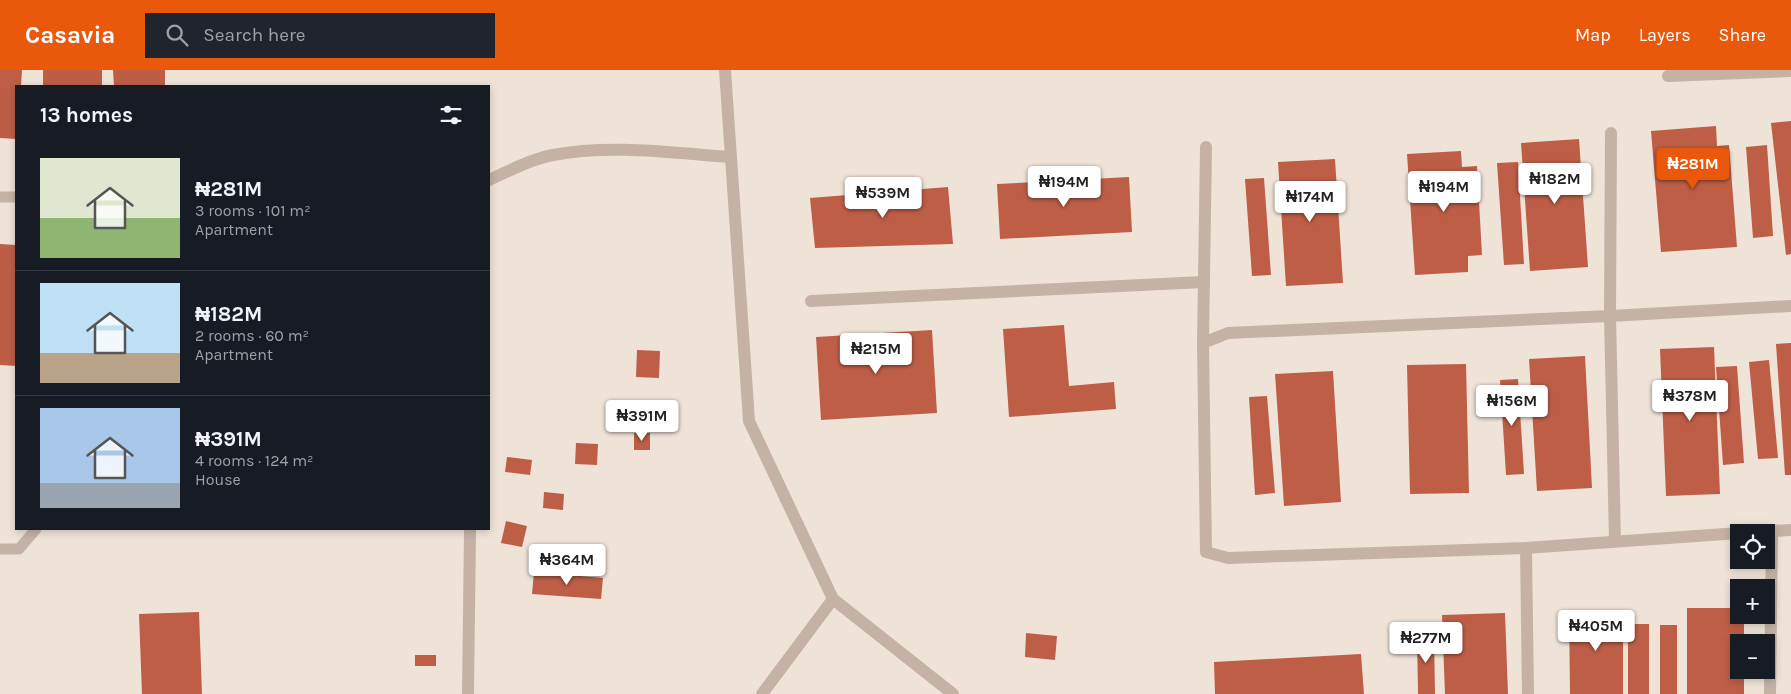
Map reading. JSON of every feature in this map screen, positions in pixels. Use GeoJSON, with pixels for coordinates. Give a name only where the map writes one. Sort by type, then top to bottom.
{"type":"FeatureCollection","features":[{"type":"Feature","properties":{"kind":"street"},"geometry":{"type":"LineString","coordinates":[[725,70],[749,421],[834,599],[953,694]]}},
{"type":"Feature","properties":{"kind":"street"},"geometry":{"type":"LineString","coordinates":[[1668,76],[1791,71]]}},
{"type":"Feature","properties":{"kind":"street"},"geometry":{"type":"LineString","coordinates":[[1611,133],[1610,316],[1616,541]]}},
{"type":"Feature","properties":{"kind":"street"},"geometry":{"type":"LineString","coordinates":[[1206,147],[1203,343],[1206,552],[1228,558],[1526,548],[1730,534]]}},
{"type":"Feature","properties":{"kind":"street"},"geometry":{"type":"LineString","coordinates":[[490,180],[552,155],[646,150],[730,158]]}},
{"type":"Feature","properties":{"kind":"street"},"geometry":{"type":"LineString","coordinates":[[811,301],[1204,282]]}},
{"type":"Feature","properties":{"kind":"street"},"geometry":{"type":"LineString","coordinates":[[1203,343],[1228,332],[1610,316],[1791,306]]}},
{"type":"Feature","properties":{"kind":"street"},"geometry":{"type":"LineString","coordinates":[[468,694],[470,530]]}},
{"type":"Feature","properties":{"kind":"street"},"geometry":{"type":"LineString","coordinates":[[1775,531],[1791,530]]}},
{"type":"Feature","properties":{"kind":"street"},"geometry":{"type":"LineString","coordinates":[[1526,548],[1528,694]]}},
{"type":"Feature","properties":{"kind":"street"},"geometry":{"type":"LineString","coordinates":[[1770,694],[1772,569]]}},
{"type":"Feature","properties":{"kind":"street"},"geometry":{"type":"LineString","coordinates":[[762,694],[834,599]]}},
{"type":"Feature","properties":{"kind":"lane"},"geometry":{"type":"LineString","coordinates":[[0,197],[15,197]]}},
{"type":"Feature","properties":{"kind":"lane"},"geometry":{"type":"LineString","coordinates":[[0,549],[19,549],[35,530]]}},
{"type":"Feature","properties":{"kind":"building"},"geometry":{"type":"Polygon","coordinates":[[[0,70],[22,70],[21,85],[15,85],[15,139],[0,138],[0,70]]]}},
{"type":"Feature","properties":{"kind":"building"},"geometry":{"type":"Polygon","coordinates":[[[43,70],[102,70],[102,85],[43,85],[43,70]]]}},
{"type":"Feature","properties":{"kind":"building"},"geometry":{"type":"Polygon","coordinates":[[[113,70],[165,70],[165,85],[114,85],[113,70]]]}},
{"type":"Feature","properties":{"kind":"building"},"geometry":{"type":"Polygon","coordinates":[[[1791,121],[1791,254],[1786,255],[1771,123],[1791,121]]]}},
{"type":"Feature","properties":{"kind":"building"},"geometry":{"type":"Polygon","coordinates":[[[1716,126],[1717,146],[1729,145],[1737,247],[1661,252],[1651,131],[1716,126]]]}},
{"type":"Feature","properties":{"kind":"building"},"geometry":{"type":"Polygon","coordinates":[[[1579,139],[1588,267],[1530,271],[1521,143],[1579,139]]]}},
{"type":"Feature","properties":{"kind":"building"},"geometry":{"type":"Polygon","coordinates":[[[1767,145],[1773,236],[1753,238],[1746,147],[1767,145]]]}},
{"type":"Feature","properties":{"kind":"building"},"geometry":{"type":"Polygon","coordinates":[[[1461,151],[1462,167],[1477,166],[1482,255],[1468,256],[1468,272],[1415,275],[1407,154],[1461,151]]]}},
{"type":"Feature","properties":{"kind":"building"},"geometry":{"type":"Polygon","coordinates":[[[1335,159],[1343,283],[1286,286],[1278,162],[1335,159]]]}},
{"type":"Feature","properties":{"kind":"building"},"geometry":{"type":"Polygon","coordinates":[[[1518,162],[1524,264],[1504,265],[1497,163],[1518,162]]]}},
{"type":"Feature","properties":{"kind":"building"},"geometry":{"type":"Polygon","coordinates":[[[1129,177],[1132,232],[1000,239],[997,184],[1129,177]]]}},
{"type":"Feature","properties":{"kind":"building"},"geometry":{"type":"Polygon","coordinates":[[[1264,178],[1271,275],[1252,276],[1245,179],[1264,178]]]}},
{"type":"Feature","properties":{"kind":"building"},"geometry":{"type":"Polygon","coordinates":[[[948,187],[953,244],[815,248],[810,198],[948,187]]]}},
{"type":"Feature","properties":{"kind":"building"},"geometry":{"type":"Polygon","coordinates":[[[0,244],[15,245],[15,366],[0,365],[0,244]]]}},
{"type":"Feature","properties":{"kind":"building"},"geometry":{"type":"Polygon","coordinates":[[[1064,325],[1069,386],[1114,382],[1116,409],[1009,417],[1003,329],[1064,325]]]}},
{"type":"Feature","properties":{"kind":"building"},"geometry":{"type":"Polygon","coordinates":[[[932,330],[937,413],[821,420],[816,337],[932,330]]]}},
{"type":"Feature","properties":{"kind":"building"},"geometry":{"type":"Polygon","coordinates":[[[1791,343],[1791,475],[1785,475],[1776,344],[1791,343]]]}},
{"type":"Feature","properties":{"kind":"building"},"geometry":{"type":"Polygon","coordinates":[[[1714,347],[1720,494],[1666,496],[1660,349],[1714,347]]]}},
{"type":"Feature","properties":{"kind":"building"},"geometry":{"type":"Polygon","coordinates":[[[637,350],[660,351],[659,378],[636,377],[637,350]]]}},
{"type":"Feature","properties":{"kind":"building"},"geometry":{"type":"Polygon","coordinates":[[[1585,356],[1592,488],[1537,491],[1529,359],[1585,356]]]}},
{"type":"Feature","properties":{"kind":"building"},"geometry":{"type":"Polygon","coordinates":[[[1769,360],[1778,458],[1758,459],[1749,362],[1769,360]]]}},
{"type":"Feature","properties":{"kind":"building"},"geometry":{"type":"Polygon","coordinates":[[[1466,364],[1469,493],[1410,494],[1407,365],[1466,364]]]}},
{"type":"Feature","properties":{"kind":"building"},"geometry":{"type":"Polygon","coordinates":[[[1737,366],[1744,463],[1723,465],[1716,367],[1737,366]]]}},
{"type":"Feature","properties":{"kind":"building"},"geometry":{"type":"Polygon","coordinates":[[[1333,371],[1341,502],[1284,506],[1275,374],[1333,371]]]}},
{"type":"Feature","properties":{"kind":"building"},"geometry":{"type":"Polygon","coordinates":[[[1518,379],[1524,474],[1506,475],[1500,380],[1518,379]]]}},
{"type":"Feature","properties":{"kind":"building"},"geometry":{"type":"Polygon","coordinates":[[[1267,396],[1275,493],[1255,495],[1249,397],[1267,396]]]}},
{"type":"Feature","properties":{"kind":"building"},"geometry":{"type":"Polygon","coordinates":[[[628,407],[644,409],[642,427],[626,425],[628,407]]]}},
{"type":"Feature","properties":{"kind":"building"},"geometry":{"type":"Polygon","coordinates":[[[634,433],[650,433],[650,450],[634,450],[634,433]]]}},
{"type":"Feature","properties":{"kind":"building"},"geometry":{"type":"Polygon","coordinates":[[[576,443],[598,444],[597,465],[575,464],[576,443]]]}},
{"type":"Feature","properties":{"kind":"building"},"geometry":{"type":"Polygon","coordinates":[[[507,457],[532,460],[530,475],[505,472],[507,457]]]}},
{"type":"Feature","properties":{"kind":"building"},"geometry":{"type":"Polygon","coordinates":[[[544,492],[564,494],[563,510],[543,508],[544,492]]]}},
{"type":"Feature","properties":{"kind":"building"},"geometry":{"type":"Polygon","coordinates":[[[506,521],[527,526],[522,547],[501,543],[506,521]]]}},
{"type":"Feature","properties":{"kind":"building"},"geometry":{"type":"Polygon","coordinates":[[[534,572],[603,578],[601,599],[532,594],[534,572]]]}},
{"type":"Feature","properties":{"kind":"building"},"geometry":{"type":"Polygon","coordinates":[[[1687,608],[1730,608],[1730,624],[1744,624],[1744,634],[1730,634],[1730,679],[1744,679],[1744,694],[1687,694],[1687,608]]]}},
{"type":"Feature","properties":{"kind":"building"},"geometry":{"type":"Polygon","coordinates":[[[1569,610],[1623,610],[1623,694],[1570,694],[1569,610]]]}},
{"type":"Feature","properties":{"kind":"building"},"geometry":{"type":"Polygon","coordinates":[[[199,612],[202,694],[142,694],[139,614],[199,612]]]}},
{"type":"Feature","properties":{"kind":"building"},"geometry":{"type":"Polygon","coordinates":[[[1505,613],[1508,694],[1445,694],[1442,615],[1505,613]]]}},
{"type":"Feature","properties":{"kind":"building"},"geometry":{"type":"Polygon","coordinates":[[[1628,624],[1649,624],[1649,694],[1628,694],[1628,624]]]}},
{"type":"Feature","properties":{"kind":"building"},"geometry":{"type":"Polygon","coordinates":[[[1660,625],[1677,625],[1677,694],[1660,694],[1660,625]]]}},
{"type":"Feature","properties":{"kind":"building"},"geometry":{"type":"Polygon","coordinates":[[[1026,633],[1057,636],[1055,660],[1025,657],[1026,633]]]}},
{"type":"Feature","properties":{"kind":"building"},"geometry":{"type":"Polygon","coordinates":[[[1417,635],[1434,635],[1435,694],[1418,694],[1417,635]]]}},
{"type":"Feature","properties":{"kind":"building"},"geometry":{"type":"Polygon","coordinates":[[[1361,654],[1364,694],[1215,694],[1214,662],[1361,654]]]}},
{"type":"Feature","properties":{"kind":"building"},"geometry":{"type":"Polygon","coordinates":[[[415,655],[436,655],[436,666],[415,666],[415,655]]]}}]}
